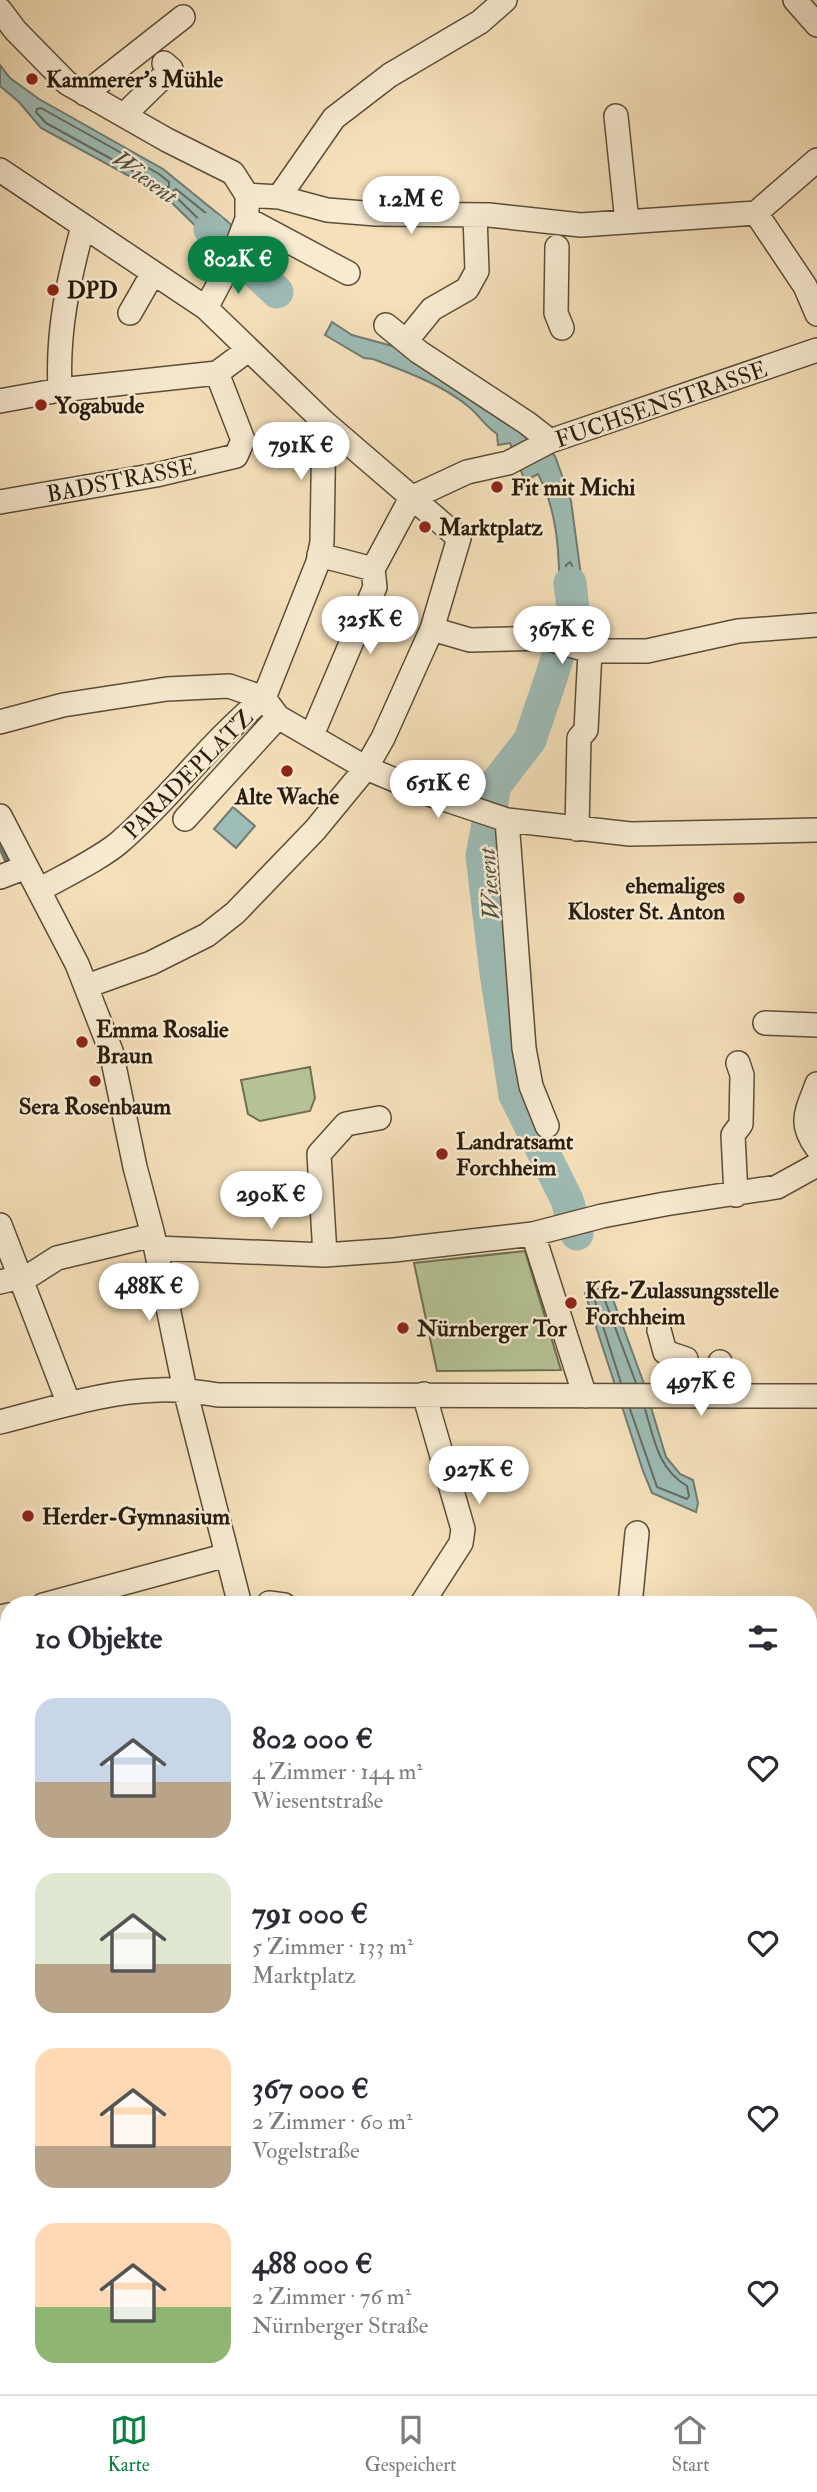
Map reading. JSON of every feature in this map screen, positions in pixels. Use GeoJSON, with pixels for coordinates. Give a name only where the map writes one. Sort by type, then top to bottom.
{"type":"FeatureCollection","features":[{"type":"Feature","properties":{"kind":"street"},"geometry":{"type":"LineString","coordinates":[[279,197],[334,118],[390,75],[480,22],[505,0]]}},
{"type":"Feature","properties":{"kind":"street"},"geometry":{"type":"LineString","coordinates":[[795,0],[817,25]]}},
{"type":"Feature","properties":{"kind":"street"},"geometry":{"type":"LineString","coordinates":[[0,10],[15,30],[63,79],[124,116],[233,173],[247,195],[247,219],[230,263],[206,308]]}},
{"type":"Feature","properties":{"kind":"street"},"geometry":{"type":"LineString","coordinates":[[85,94],[145,36],[183,17]]}},
{"type":"Feature","properties":{"kind":"street"},"geometry":{"type":"LineString","coordinates":[[124,116],[171,69],[164,63]]}},
{"type":"Feature","properties":{"kind":"street"},"geometry":{"type":"LineString","coordinates":[[615,116],[627,222]]}},
{"type":"Feature","properties":{"kind":"street"},"geometry":{"type":"LineString","coordinates":[[247,195],[279,197],[339,211],[475,215],[581,225],[756,213],[817,160]]}},
{"type":"Feature","properties":{"kind":"street"},"geometry":{"type":"LineString","coordinates":[[1,172],[206,308],[247,351],[324,422],[459,538],[432,629],[383,738],[366,768],[315,830],[235,914],[207,935],[151,963],[87,986]]}},
{"type":"Feature","properties":{"kind":"street"},"geometry":{"type":"LineString","coordinates":[[756,213],[805,286],[817,314]]}},
{"type":"Feature","properties":{"kind":"street"},"geometry":{"type":"LineString","coordinates":[[406,341],[432,309],[467,289],[477,271],[475,215]]}},
{"type":"Feature","properties":{"kind":"street"},"geometry":{"type":"LineString","coordinates":[[247,219],[348,273]]}},
{"type":"Feature","properties":{"kind":"street"},"geometry":{"type":"LineString","coordinates":[[60,390],[58,356],[61,329],[67,288],[83,226]]}},
{"type":"Feature","properties":{"kind":"street"},"geometry":{"type":"LineString","coordinates":[[558,247],[556,313],[562,328]]}},
{"type":"Feature","properties":{"kind":"street"},"geometry":{"type":"LineString","coordinates":[[130,313],[153,273]]}},
{"type":"Feature","properties":{"kind":"street"},"geometry":{"type":"LineString","coordinates":[[386,325],[419,352],[550,441]]}},
{"type":"Feature","properties":{"kind":"street","name":"FUCHSENSTRASSE"},"geometry":{"type":"LineString","coordinates":[[405,493],[467,472],[508,463],[550,441],[817,350]]}},
{"type":"Feature","properties":{"kind":"street"},"geometry":{"type":"LineString","coordinates":[[0,401],[60,390],[217,373],[247,351]]}},
{"type":"Feature","properties":{"kind":"street","name":"BADSTRASSE"},"geometry":{"type":"LineString","coordinates":[[0,502],[156,475],[236,456],[243,440],[217,373]]}},
{"type":"Feature","properties":{"kind":"street"},"geometry":{"type":"LineString","coordinates":[[264,698],[319,555],[324,422]]}},
{"type":"Feature","properties":{"kind":"street"},"geometry":{"type":"LineString","coordinates":[[312,735],[375,587],[373,569],[405,493]]}},
{"type":"Feature","properties":{"kind":"street"},"geometry":{"type":"LineString","coordinates":[[319,555],[373,569]]}},
{"type":"Feature","properties":{"kind":"street"},"geometry":{"type":"LineString","coordinates":[[432,629],[470,640],[546,638],[590,651],[648,651],[738,631],[817,625]]}},
{"type":"Feature","properties":{"kind":"street"},"geometry":{"type":"LineString","coordinates":[[577,828],[579,738],[586,730],[590,651]]}},
{"type":"Feature","properties":{"kind":"street"},"geometry":{"type":"LineString","coordinates":[[5,721],[63,705],[167,689],[229,686],[264,698],[278,717],[366,768],[426,793],[507,820],[630,834],[817,830]]}},
{"type":"Feature","properties":{"kind":"street","name":"PARADEPLATZ"},"geometry":{"type":"LineString","coordinates":[[38,890],[120,843],[247,712],[264,698]]}},
{"type":"Feature","properties":{"kind":"street"},"geometry":{"type":"LineString","coordinates":[[184,819],[278,717]]}},
{"type":"Feature","properties":{"kind":"street"},"geometry":{"type":"LineString","coordinates":[[0,816],[87,986],[111,1051],[185,1390],[238,1596]]}},
{"type":"Feature","properties":{"kind":"street"},"geometry":{"type":"LineString","coordinates":[[507,820],[524,1048],[531,1086],[547,1126]]}},
{"type":"Feature","properties":{"kind":"street"},"geometry":{"type":"LineString","coordinates":[[0,877],[26,867]]}},
{"type":"Feature","properties":{"kind":"street"},"geometry":{"type":"LineString","coordinates":[[765,1023],[817,1024]]}},
{"type":"Feature","properties":{"kind":"street"},"geometry":{"type":"LineString","coordinates":[[736,1195],[733,1135],[741,1124],[742,1075],[738,1063]]}},
{"type":"Feature","properties":{"kind":"street"},"geometry":{"type":"LineString","coordinates":[[817,1084],[806,1116],[807,1134],[817,1148]]}},
{"type":"Feature","properties":{"kind":"street"},"geometry":{"type":"LineString","coordinates":[[325,1255],[318,1154],[346,1124],[379,1118]]}},
{"type":"Feature","properties":{"kind":"street"},"geometry":{"type":"LineString","coordinates":[[10,1279],[32,1274],[57,1258],[154,1241],[325,1255],[533,1234],[602,1216],[777,1187],[817,1165]]}},
{"type":"Feature","properties":{"kind":"street"},"geometry":{"type":"LineString","coordinates":[[0,1224],[10,1279],[69,1404]]}},
{"type":"Feature","properties":{"kind":"street"},"geometry":{"type":"LineString","coordinates":[[533,1234],[585,1396]]}},
{"type":"Feature","properties":{"kind":"street"},"geometry":{"type":"LineString","coordinates":[[659,1330],[665,1352],[686,1359],[693,1396]]}},
{"type":"Feature","properties":{"kind":"street"},"geometry":{"type":"LineString","coordinates":[[720,1362],[725,1396]]}},
{"type":"Feature","properties":{"kind":"street"},"geometry":{"type":"LineString","coordinates":[[0,1422],[124,1393],[185,1390],[218,1395],[817,1396]]}},
{"type":"Feature","properties":{"kind":"street"},"geometry":{"type":"LineString","coordinates":[[424,1394],[463,1529],[461,1543],[427,1596]]}},
{"type":"Feature","properties":{"kind":"street"},"geometry":{"type":"LineString","coordinates":[[631,1596],[638,1533]]}},
{"type":"Feature","properties":{"kind":"street"},"geometry":{"type":"LineString","coordinates":[[76,1596],[227,1555]]}},
{"type":"Feature","properties":{"kind":"street"},"geometry":{"type":"LineString","coordinates":[[817,2272],[817,2319]]}},
{"type":"Feature","properties":{"kind":"green space"},"geometry":{"type":"Polygon","coordinates":[[[310,1067],[315,1098],[310,1111],[260,1121],[248,1114],[241,1080],[310,1067]]]}},
{"type":"Feature","properties":{"kind":"green space"},"geometry":{"type":"Polygon","coordinates":[[[525,1251],[561,1370],[437,1371],[414,1263],[525,1251]]]}},
{"type":"Feature","properties":{"kind":"water"},"geometry":{"type":"Polygon","coordinates":[[[0,65],[10,78],[39,99],[163,169],[227,221],[232,226],[225,255],[164,195],[41,128],[19,102],[0,86],[0,65]]]}},
{"type":"Feature","properties":{"kind":"water"},"geometry":{"type":"Polygon","coordinates":[[[332,322],[352,335],[396,347],[533,434],[555,456],[571,501],[582,583],[585,631],[554,625],[556,609],[560,606],[557,538],[551,506],[538,474],[525,481],[510,443],[498,445],[497,434],[458,399],[411,374],[364,358],[325,335],[332,322]]]}},
{"type":"Feature","properties":{"kind":"water"},"geometry":{"type":"Polygon","coordinates":[[[233,807],[255,826],[236,848],[214,829],[233,807]]]}},
{"type":"Feature","properties":{"kind":"water"},"geometry":{"type":"Polygon","coordinates":[[[608,1286],[643,1381],[666,1457],[680,1474],[693,1480],[698,1503],[696,1512],[652,1493],[643,1471],[585,1293],[608,1286]]]}},
{"type":"Feature","properties":{"kind":"waterway","name":"Wiesent"},"geometry":{"type":"LineString","coordinates":[[210,229],[277,292]]}},
{"type":"Feature","properties":{"kind":"waterway","name":"Wiesent"},"geometry":{"type":"LineString","coordinates":[[570,583],[573,608],[550,681],[530,740],[495,785],[482,856],[496,973],[515,1095],[567,1200],[577,1234]]}},
{"type":"Feature","properties":{"kind":"waterway"},"geometry":{"type":"LineString","coordinates":[[0,846],[8,864]]}},
{"type":"Feature","properties":{"kind":"place","name":"Kammerer's Mühle"},"geometry":{"type":"Point","coordinates":[32,79]}},
{"type":"Feature","properties":{"kind":"place","name":"DPD"},"geometry":{"type":"Point","coordinates":[53,290]}},
{"type":"Feature","properties":{"kind":"place","name":"Yogabude"},"geometry":{"type":"Point","coordinates":[41,405]}},
{"type":"Feature","properties":{"kind":"place","name":"Fit mit Michi"},"geometry":{"type":"Point","coordinates":[497,487]}},
{"type":"Feature","properties":{"kind":"place","name":"Marktplatz"},"geometry":{"type":"Point","coordinates":[425,527]}},
{"type":"Feature","properties":{"kind":"place","name":"Alte Wache"},"geometry":{"type":"Point","coordinates":[287,771]}},
{"type":"Feature","properties":{"kind":"place","name":"ehemaliges Kloster St. Anton"},"geometry":{"type":"Point","coordinates":[739,898]}},
{"type":"Feature","properties":{"kind":"place","name":"Emma Rosalie Braun"},"geometry":{"type":"Point","coordinates":[82,1042]}},
{"type":"Feature","properties":{"kind":"place","name":"Sera Rosenbaum"},"geometry":{"type":"Point","coordinates":[95,1081]}},
{"type":"Feature","properties":{"kind":"place","name":"Landratsamt Forchheim"},"geometry":{"type":"Point","coordinates":[442,1154]}},
{"type":"Feature","properties":{"kind":"place","name":"Kfz-Zulassungsstelle Forchheim"},"geometry":{"type":"Point","coordinates":[571,1303]}},
{"type":"Feature","properties":{"kind":"place","name":"Nürnberger Tor"},"geometry":{"type":"Point","coordinates":[403,1328]}},
{"type":"Feature","properties":{"kind":"place","name":"Herder-Gymnasium"},"geometry":{"type":"Point","coordinates":[28,1516]}}]}
